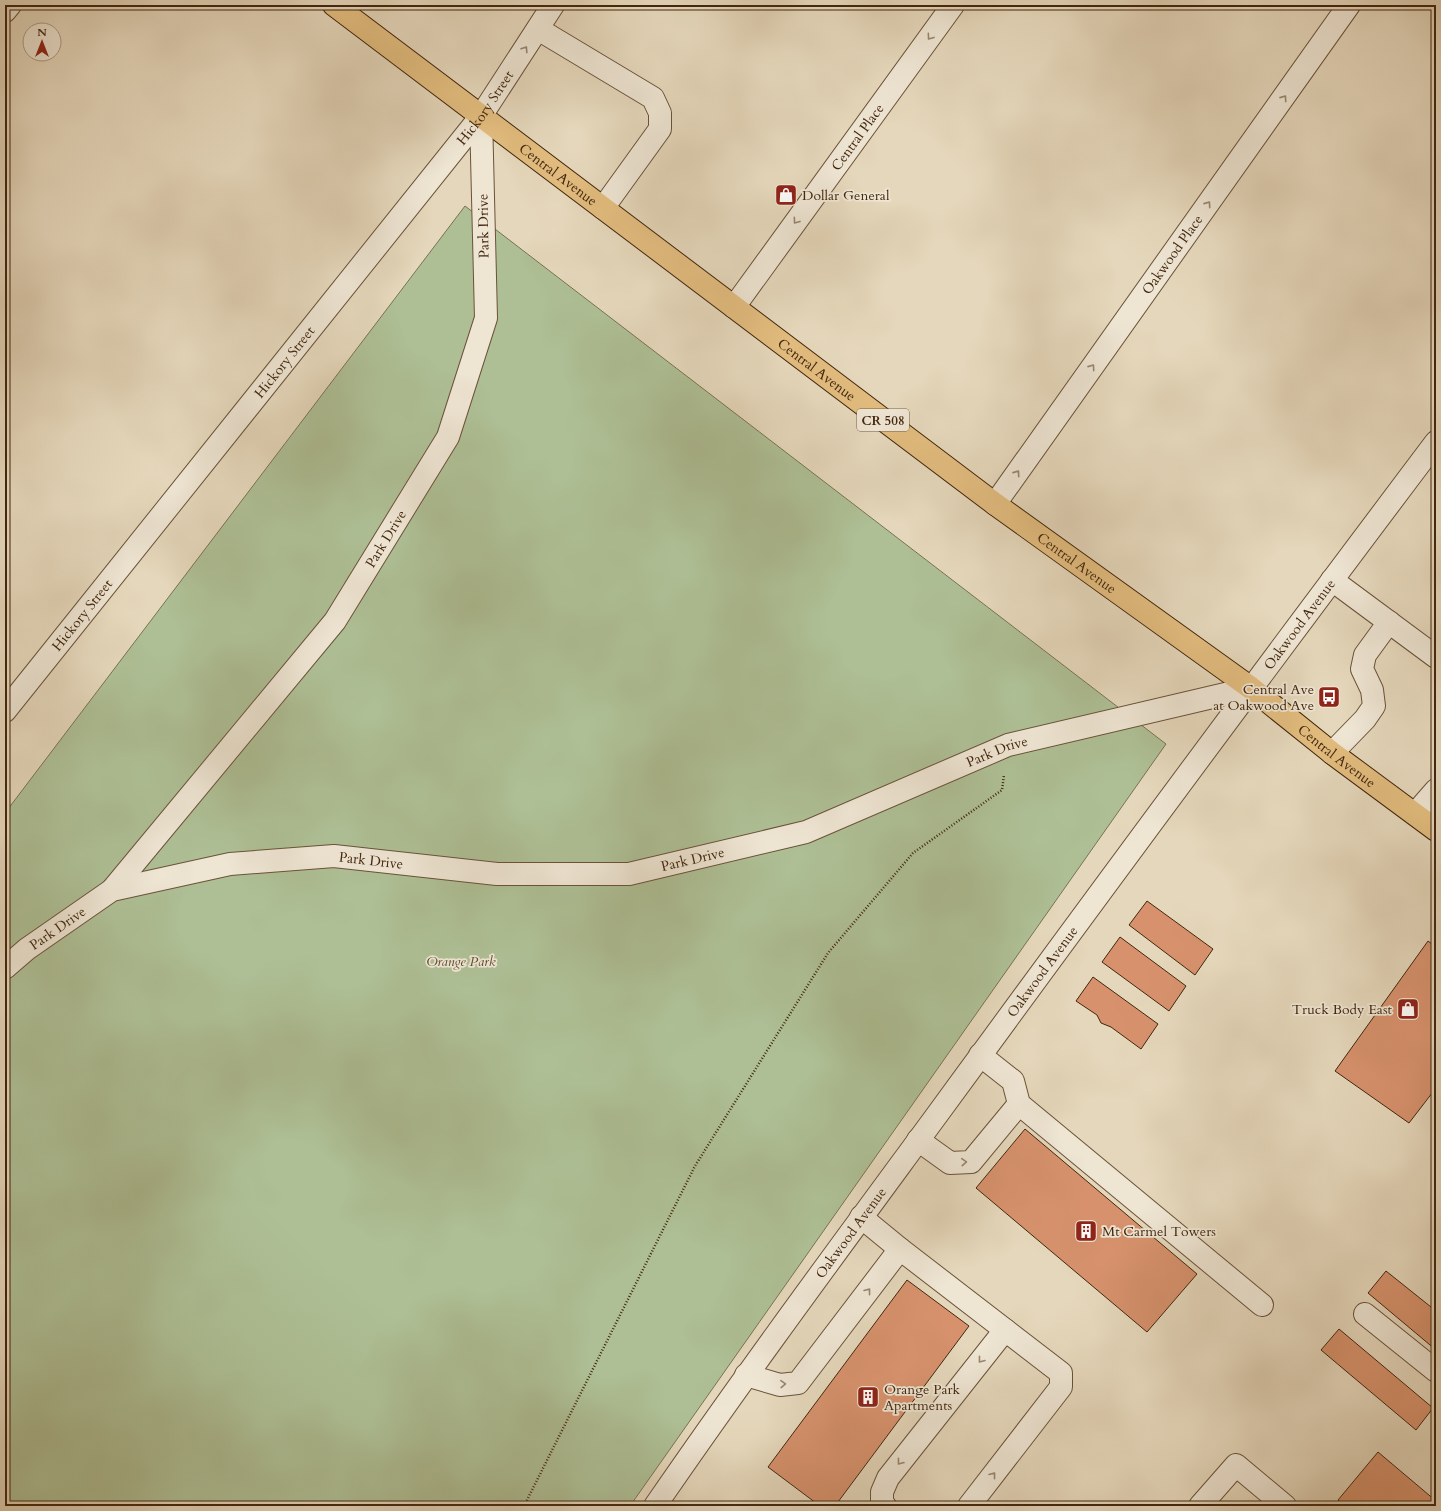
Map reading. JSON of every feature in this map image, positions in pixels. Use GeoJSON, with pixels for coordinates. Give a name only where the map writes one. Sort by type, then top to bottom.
{"type":"FeatureCollection","features":[{"type":"Feature","properties":{"kind":"main road","name":"Central Avenue"},"geometry":{"type":"LineString","coordinates":[[334,5],[994,504],[1251,688],[1332,753],[1436,830]]}},
{"type":"Feature","properties":{"kind":"street"},"geometry":{"type":"LineString","coordinates":[[5,11],[10,5]]}},
{"type":"Feature","properties":{"kind":"street","name":"Hickory Street"},"geometry":{"type":"LineString","coordinates":[[5,711],[481,116],[554,5]]}},
{"type":"Feature","properties":{"kind":"street","name":"Central Place"},"geometry":{"type":"LineString","coordinates":[[734,307],[952,5]]}},
{"type":"Feature","properties":{"kind":"street","name":"Oakwood Place"},"geometry":{"type":"LineString","coordinates":[[994,504],[1349,5]]}},
{"type":"Feature","properties":{"kind":"street"},"geometry":{"type":"LineString","coordinates":[[538,29],[653,98],[660,113],[660,129],[603,208]]}},
{"type":"Feature","properties":{"kind":"street","name":"Park Drive"},"geometry":{"type":"LineString","coordinates":[[5,968],[27,949],[112,890],[335,621],[448,437],[486,318],[481,116]]}},
{"type":"Feature","properties":{"kind":"street","name":"Oakwood Avenue"},"geometry":{"type":"LineString","coordinates":[[664,1503],[746,1375],[1251,688],[1436,442]]}},
{"type":"Feature","properties":{"kind":"street"},"geometry":{"type":"LineString","coordinates":[[1332,580],[1436,657]]}},
{"type":"Feature","properties":{"kind":"street"},"geometry":{"type":"LineString","coordinates":[[1332,753],[1365,719],[1374,706],[1372,690],[1362,669],[1365,655],[1389,622]]}},
{"type":"Feature","properties":{"kind":"street","name":"Park Drive"},"geometry":{"type":"LineString","coordinates":[[112,890],[230,864],[334,856],[497,874],[629,874],[806,832],[1008,745],[1251,688]]}},
{"type":"Feature","properties":{"kind":"street"},"geometry":{"type":"LineString","coordinates":[[1415,814],[1436,790]]}},
{"type":"Feature","properties":{"kind":"street"},"geometry":{"type":"LineString","coordinates":[[980,1055],[1012,1081],[1019,1104],[1262,1305]]}},
{"type":"Feature","properties":{"kind":"street"},"geometry":{"type":"LineString","coordinates":[[918,1140],[950,1163],[971,1162],[1019,1104]]}},
{"type":"Feature","properties":{"kind":"street"},"geometry":{"type":"LineString","coordinates":[[861,1217],[900,1249],[1061,1373],[1061,1387],[969,1506]]}},
{"type":"Feature","properties":{"kind":"street"},"geometry":{"type":"LineString","coordinates":[[746,1375],[780,1386],[798,1383],[900,1249]]}},
{"type":"Feature","properties":{"kind":"street"},"geometry":{"type":"LineString","coordinates":[[1366,1314],[1436,1371]]}},
{"type":"Feature","properties":{"kind":"street"},"geometry":{"type":"LineString","coordinates":[[885,1506],[882,1503],[882,1492],[888,1478],[1005,1330]]}},
{"type":"Feature","properties":{"kind":"street"},"geometry":{"type":"LineString","coordinates":[[1200,1506],[1236,1465],[1285,1506]]}},
{"type":"Feature","properties":{"kind":"path"},"geometry":{"type":"LineString","coordinates":[[524,1506],[695,1166],[828,954],[913,853],[1002,790],[1008,745]]}},
{"type":"Feature","properties":{"kind":"green space","name":"Orange Park"},"geometry":{"type":"Polygon","coordinates":[[[465,206],[1166,744],[630,1506],[5,1506],[5,813],[465,206]]]}},
{"type":"Feature","properties":{"kind":"building"},"geometry":{"type":"Polygon","coordinates":[[[1147,901],[1213,949],[1195,975],[1129,925],[1147,901]]]}},
{"type":"Feature","properties":{"kind":"building"},"geometry":{"type":"Polygon","coordinates":[[[1120,937],[1186,986],[1169,1011],[1102,962],[1120,937]]]}},
{"type":"Feature","properties":{"kind":"building","name":"Truck Body East"},"geometry":{"type":"Polygon","coordinates":[[[1428,941],[1436,947],[1436,1088],[1409,1123],[1335,1071],[1428,941]]]}},
{"type":"Feature","properties":{"kind":"building"},"geometry":{"type":"Polygon","coordinates":[[[1093,977],[1158,1024],[1141,1049],[1111,1027],[1101,1023],[1097,1015],[1076,1001],[1093,977]]]}},
{"type":"Feature","properties":{"kind":"building","name":"Mt Carmel Towers"},"geometry":{"type":"Polygon","coordinates":[[[1025,1129],[1197,1274],[1147,1332],[976,1188],[1025,1129]]]}},
{"type":"Feature","properties":{"kind":"building"},"geometry":{"type":"Polygon","coordinates":[[[1386,1271],[1436,1311],[1436,1350],[1368,1293],[1386,1271]]]}},
{"type":"Feature","properties":{"kind":"building","name":"Orange Park Apartments"},"geometry":{"type":"Polygon","coordinates":[[[907,1280],[969,1326],[835,1506],[820,1506],[768,1467],[907,1280]]]}},
{"type":"Feature","properties":{"kind":"building"},"geometry":{"type":"Polygon","coordinates":[[[1339,1329],[1433,1408],[1416,1430],[1321,1350],[1339,1329]]]}},
{"type":"Feature","properties":{"kind":"building"},"geometry":{"type":"Polygon","coordinates":[[[1378,1452],[1436,1501],[1436,1506],[1345,1506],[1338,1500],[1378,1452]]]}},
{"type":"Feature","properties":{"kind":"place","name":"Dollar General"},"geometry":{"type":"Point","coordinates":[786,195]}},
{"type":"Feature","properties":{"kind":"place","name":"Central Ave at Oakwood Ave"},"geometry":{"type":"Point","coordinates":[1329,697]}},
{"type":"Feature","properties":{"kind":"place","name":"Truck Body East"},"geometry":{"type":"Point","coordinates":[1408,1009]}},
{"type":"Feature","properties":{"kind":"place","name":"Mt Carmel Towers"},"geometry":{"type":"Point","coordinates":[1086,1231]}},
{"type":"Feature","properties":{"kind":"place","name":"Orange Park Apartments"},"geometry":{"type":"Point","coordinates":[868,1397]}}]}
